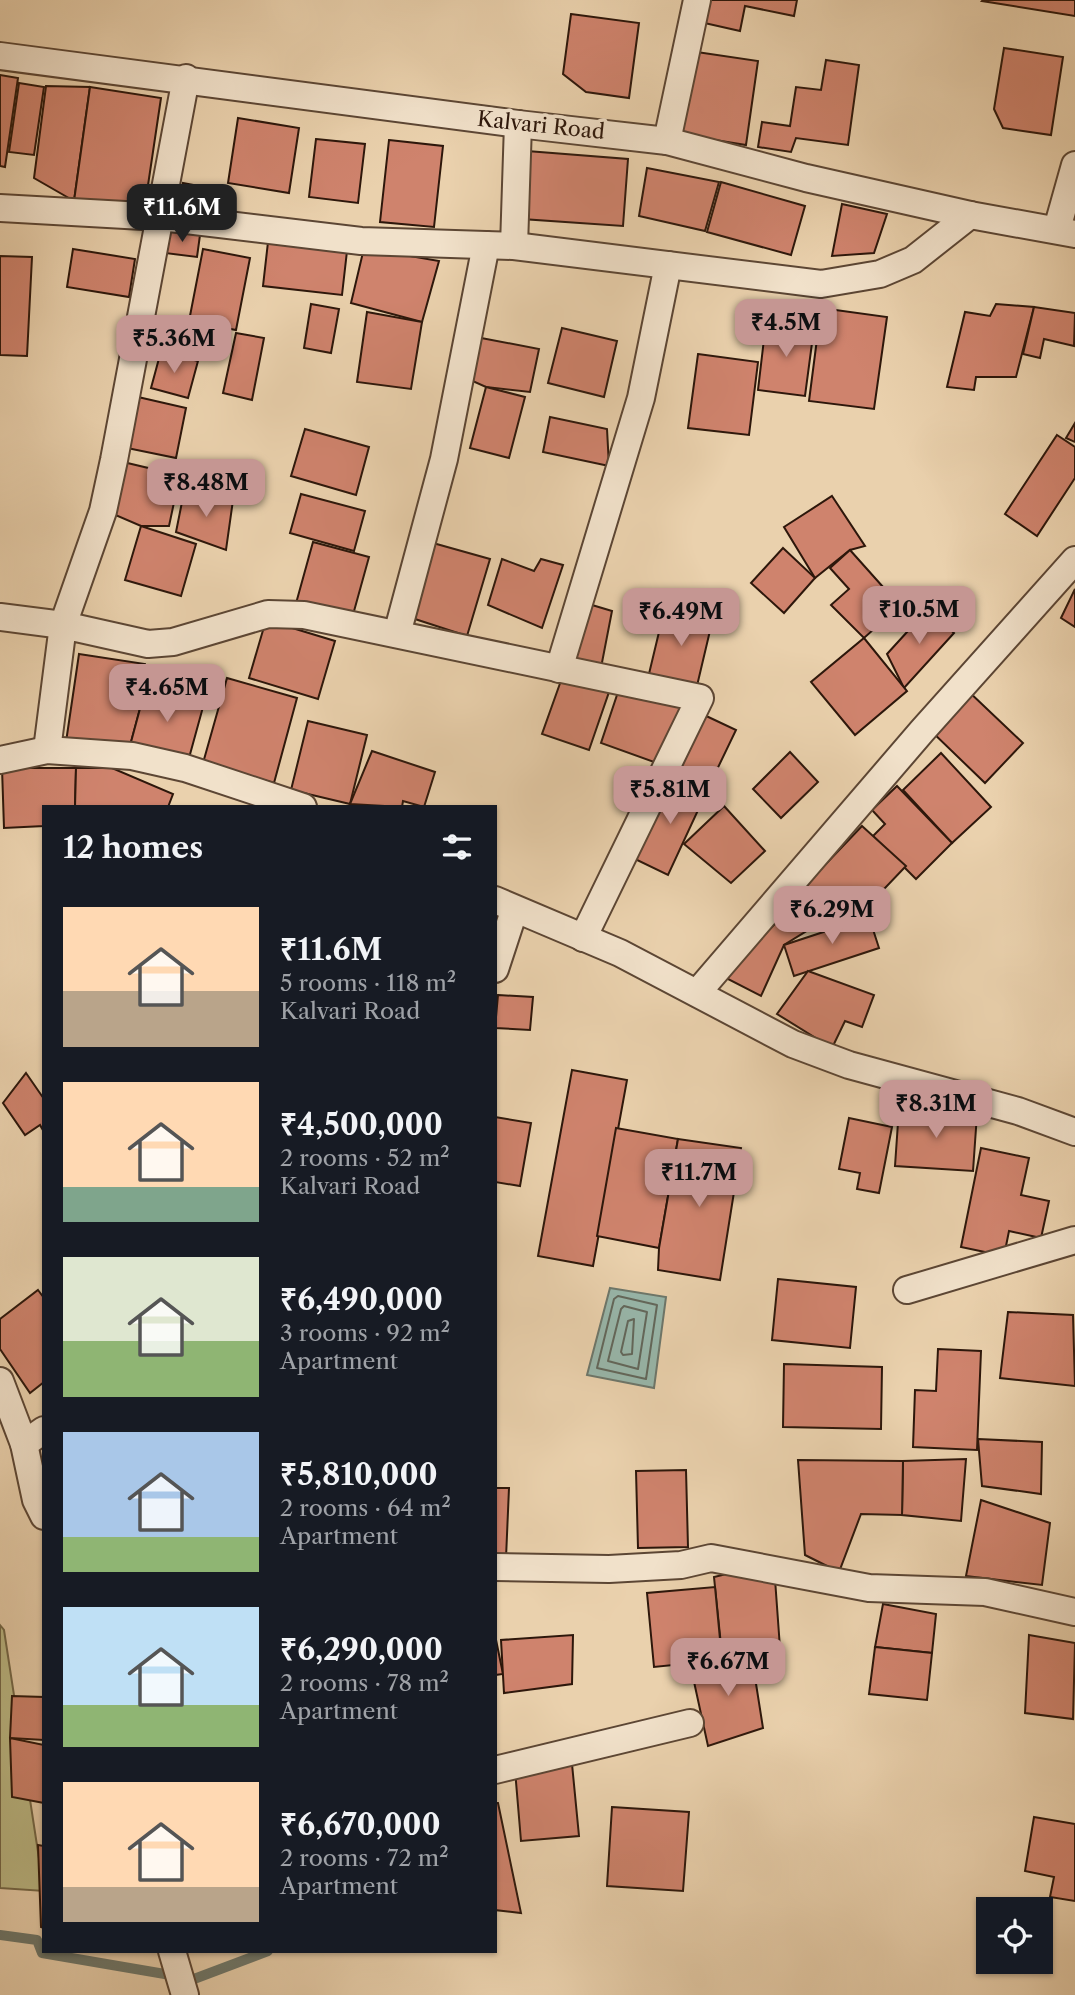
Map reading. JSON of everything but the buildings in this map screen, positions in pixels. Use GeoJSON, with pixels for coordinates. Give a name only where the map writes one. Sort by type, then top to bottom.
{"type":"FeatureCollection","features":[{"type":"Feature","properties":{"kind":"street"},"geometry":{"type":"LineString","coordinates":[[667,141],[697,0]]}},
{"type":"Feature","properties":{"kind":"street","name":"Kalvari Road"},"geometry":{"type":"LineString","coordinates":[[0,56],[667,141],[806,178],[970,215],[1066,232]]}},
{"type":"Feature","properties":{"kind":"street"},"geometry":{"type":"LineString","coordinates":[[47,750],[63,625],[103,511],[186,79]]}},
{"type":"Feature","properties":{"kind":"street"},"geometry":{"type":"LineString","coordinates":[[513,246],[518,124]]}},
{"type":"Feature","properties":{"kind":"street"},"geometry":{"type":"LineString","coordinates":[[1066,232],[1075,165]]}},
{"type":"Feature","properties":{"kind":"street"},"geometry":{"type":"LineString","coordinates":[[0,208],[161,218],[361,242],[513,246],[821,284],[880,274],[913,260],[970,215]]}},
{"type":"Feature","properties":{"kind":"street"},"geometry":{"type":"LineString","coordinates":[[397,634],[444,458],[486,245]]}},
{"type":"Feature","properties":{"kind":"street"},"geometry":{"type":"LineString","coordinates":[[559,668],[641,398],[668,265]]}},
{"type":"Feature","properties":{"kind":"street"},"geometry":{"type":"LineString","coordinates":[[697,993],[922,731],[1075,560]]}},
{"type":"Feature","properties":{"kind":"street"},"geometry":{"type":"LineString","coordinates":[[0,617],[63,625],[148,644],[183,640],[268,614],[304,615],[397,634],[420,642],[700,698],[583,938]]}},
{"type":"Feature","properties":{"kind":"street"},"geometry":{"type":"LineString","coordinates":[[0,760],[47,750],[132,756],[172,765],[297,805]]}},
{"type":"Feature","properties":{"kind":"street"},"geometry":{"type":"LineString","coordinates":[[497,956],[505,905],[620,953],[793,1044],[826,1057],[1018,1111],[1075,1132]]}},
{"type":"Feature","properties":{"kind":"street"},"geometry":{"type":"LineString","coordinates":[[907,1290],[1075,1240]]}},
{"type":"Feature","properties":{"kind":"street"},"geometry":{"type":"LineString","coordinates":[[0,1381],[34,1437],[36,1500],[42,1512]]}},
{"type":"Feature","properties":{"kind":"street"},"geometry":{"type":"LineString","coordinates":[[497,1567],[609,1569],[681,1565],[711,1558],[869,1588],[985,1592],[1075,1612]]}},
{"type":"Feature","properties":{"kind":"street"},"geometry":{"type":"LineString","coordinates":[[497,1770],[690,1723]]}},
{"type":"Feature","properties":{"kind":"shaded area"},"geometry":{"type":"Polygon","coordinates":[[[0,1625],[4,1630],[42,1891],[0,1888],[0,1625]]]}},
{"type":"Feature","properties":{"kind":"water"},"geometry":{"type":"Polygon","coordinates":[[[610,1288],[666,1297],[654,1388],[587,1375],[610,1288]]]}},
{"type":"Feature","properties":{"kind":"waterway"},"geometry":{"type":"LineString","coordinates":[[0,1935],[37,1940],[42,1953]]}},
{"type":"Feature","properties":{"kind":"waterway"},"geometry":{"type":"LineString","coordinates":[[42,1953],[194,1979],[263,1953]]}}]}
